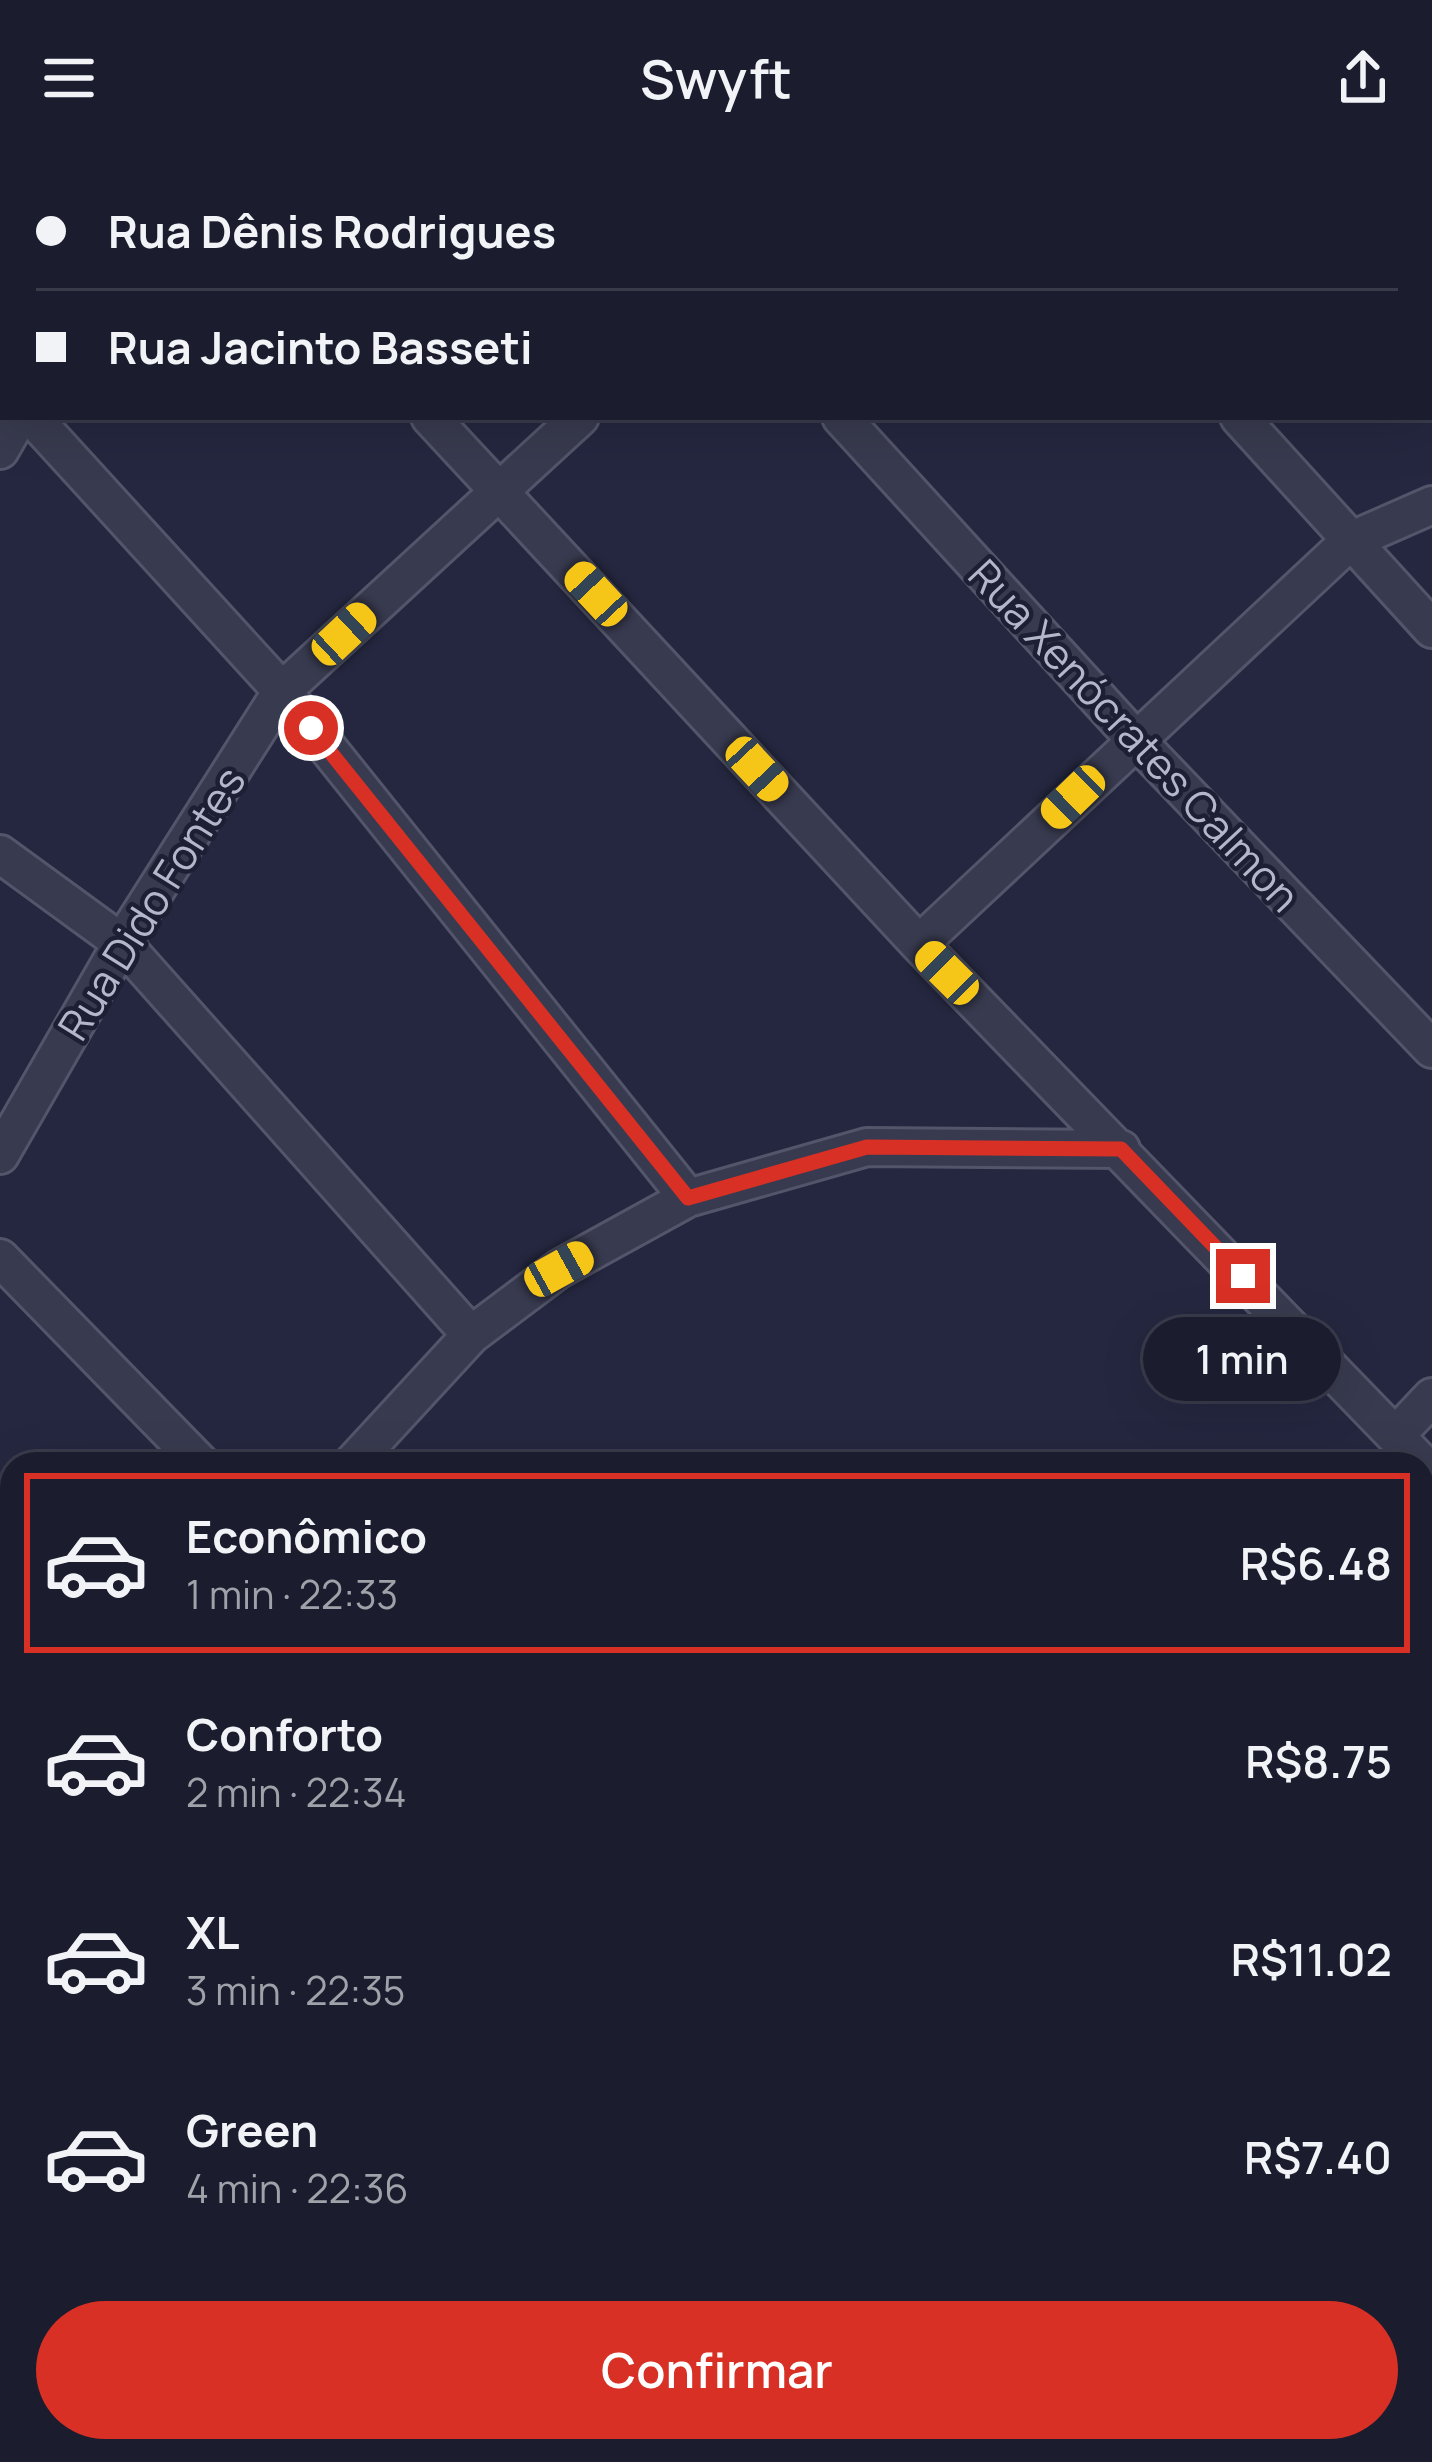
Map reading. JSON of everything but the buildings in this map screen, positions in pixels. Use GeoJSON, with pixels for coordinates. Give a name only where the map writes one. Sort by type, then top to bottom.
{"type":"FeatureCollection","features":[{"type":"Feature","properties":{"kind":"street"},"geometry":{"type":"LineString","coordinates":[[0,450],[17,420]]}},
{"type":"Feature","properties":{"kind":"street"},"geometry":{"type":"LineString","coordinates":[[35,420],[282,691],[688,1198]]}},
{"type":"Feature","properties":{"kind":"street"},"geometry":{"type":"LineString","coordinates":[[433,420],[919,944],[1411,1452]]}},
{"type":"Feature","properties":{"kind":"street","name":"Rua Dido Fontes"},"geometry":{"type":"LineString","coordinates":[[0,1155],[122,944],[282,691],[577,420]]}},
{"type":"Feature","properties":{"kind":"street","name":"Rua Xenócrates Calmon"},"geometry":{"type":"LineString","coordinates":[[844,420],[1135,739],[1432,1049]]}},
{"type":"Feature","properties":{"kind":"street"},"geometry":{"type":"LineString","coordinates":[[1242,420],[1432,629]]}},
{"type":"Feature","properties":{"kind":"street"},"geometry":{"type":"LineString","coordinates":[[919,944],[1350,541],[1432,505]]}},
{"type":"Feature","properties":{"kind":"street"},"geometry":{"type":"LineString","coordinates":[[0,854],[122,944],[471,1335]]}},
{"type":"Feature","properties":{"kind":"street"},"geometry":{"type":"LineString","coordinates":[[363,1452],[471,1335],[559,1269],[688,1198],[867,1147],[1121,1149]]}},
{"type":"Feature","properties":{"kind":"street"},"geometry":{"type":"LineString","coordinates":[[0,1258],[189,1452]]}},
{"type":"Feature","properties":{"kind":"street"},"geometry":{"type":"LineString","coordinates":[[1395,1436],[1432,1397]]}},
{"type":"Feature","properties":{"kind":"route"},"geometry":{"type":"LineString","coordinates":[[311,728],[688,1198],[867,1147],[1121,1149],[1243,1276]]}}]}
